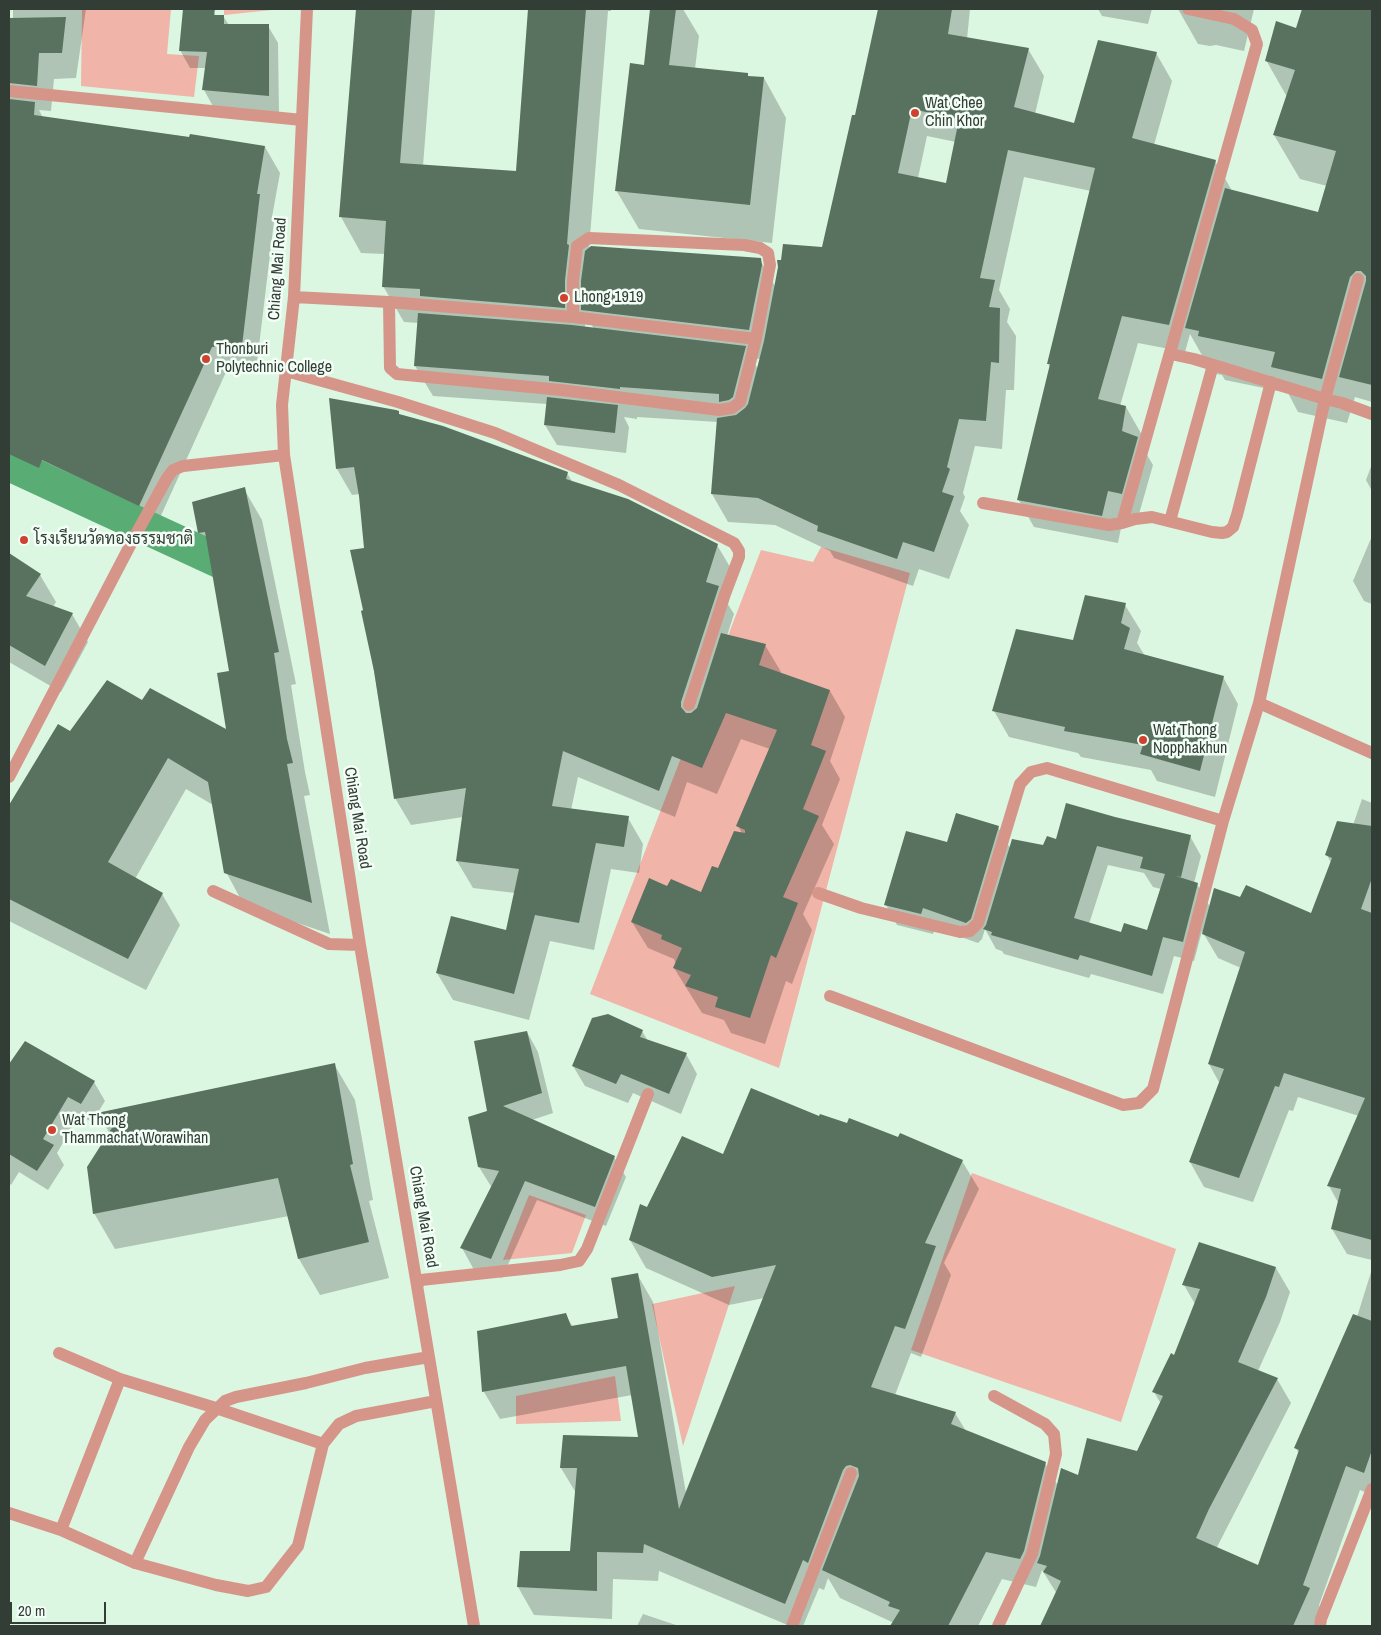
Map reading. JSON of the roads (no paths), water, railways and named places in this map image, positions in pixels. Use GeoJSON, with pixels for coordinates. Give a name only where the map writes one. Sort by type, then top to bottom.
{"type":"FeatureCollection","features":[{"type":"Feature","properties":{"kind":"street","name":"Chiang Mai Road"},"geometry":{"type":"LineString","coordinates":[[307,9],[294,297],[282,405],[284,455],[360,945],[474,1626]]}},
{"type":"Feature","properties":{"kind":"street"},"geometry":{"type":"LineString","coordinates":[[1122,524],[1257,44],[1252,30],[1236,14],[1188,9]]}},
{"type":"Feature","properties":{"kind":"street"},"geometry":{"type":"LineString","coordinates":[[9,92],[302,120]]}},
{"type":"Feature","properties":{"kind":"street"},"geometry":{"type":"LineString","coordinates":[[388,302],[390,368],[396,374],[561,390],[719,410],[732,408],[740,402],[756,339],[770,265],[768,253],[760,248],[744,245],[589,238],[577,246],[573,281],[572,317]]}},
{"type":"Feature","properties":{"kind":"street"},"geometry":{"type":"LineString","coordinates":[[830,996],[1123,1105],[1139,1103],[1153,1089],[1223,821],[1259,703],[1325,399],[1358,280]]}},
{"type":"Feature","properties":{"kind":"street"},"geometry":{"type":"LineString","coordinates":[[294,297],[388,302],[572,317],[756,339]]}},
{"type":"Feature","properties":{"kind":"street"},"geometry":{"type":"LineString","coordinates":[[1171,354],[1342,403],[1372,414]]}},
{"type":"Feature","properties":{"kind":"street"},"geometry":{"type":"LineString","coordinates":[[1170,521],[1214,365]]}},
{"type":"Feature","properties":{"kind":"street"},"geometry":{"type":"LineString","coordinates":[[286,371],[398,402],[496,433],[619,485],[734,543],[740,551],[739,556],[689,705]]}},
{"type":"Feature","properties":{"kind":"street"},"geometry":{"type":"LineString","coordinates":[[983,502],[1110,525],[1152,517],[1222,533],[1227,532],[1233,526],[1237,515],[1271,382]]}},
{"type":"Feature","properties":{"kind":"street"},"geometry":{"type":"LineString","coordinates":[[9,777],[135,536],[173,470],[183,466],[284,455]]}},
{"type":"Feature","properties":{"kind":"street"},"geometry":{"type":"LineString","coordinates":[[1259,703],[1372,753]]}},
{"type":"Feature","properties":{"kind":"street"},"geometry":{"type":"LineString","coordinates":[[820,894],[850,905],[960,932],[970,931],[978,923],[1020,784],[1031,772],[1047,768],[1223,821]]}},
{"type":"Feature","properties":{"kind":"street"},"geometry":{"type":"LineString","coordinates":[[213,891],[329,944],[360,945]]}},
{"type":"Feature","properties":{"kind":"street"},"geometry":{"type":"LineString","coordinates":[[418,1284],[421,1280],[560,1265],[579,1261],[588,1249],[648,1094]]}},
{"type":"Feature","properties":{"kind":"street"},"geometry":{"type":"LineString","coordinates":[[58,1353],[120,1379],[216,1408],[323,1444]]}},
{"type":"Feature","properties":{"kind":"street"},"geometry":{"type":"LineString","coordinates":[[135,1563],[189,1447],[205,1420],[225,1401],[366,1368],[429,1357]]}},
{"type":"Feature","properties":{"kind":"street"},"geometry":{"type":"LineString","coordinates":[[61,1530],[120,1379]]}},
{"type":"Feature","properties":{"kind":"street"},"geometry":{"type":"LineString","coordinates":[[994,1396],[1045,1424],[1054,1434],[1056,1454],[1032,1554],[998,1626]]}},
{"type":"Feature","properties":{"kind":"street"},"geometry":{"type":"LineString","coordinates":[[9,1513],[61,1530],[135,1563],[216,1585],[248,1591],[266,1587],[298,1546],[323,1444],[339,1424],[356,1416],[436,1401]]}},
{"type":"Feature","properties":{"kind":"street"},"geometry":{"type":"LineString","coordinates":[[792,1626],[851,1473]]}},
{"type":"Feature","properties":{"kind":"street"},"geometry":{"type":"LineString","coordinates":[[1320,1626],[1321,1619],[1372,1488]]}},
{"type":"Feature","properties":{"kind":"waterway"},"geometry":{"type":"LineString","coordinates":[[9,464],[219,561]]}},
{"type":"Feature","properties":{"kind":"place","name":"Wat Chee Chin Khor"},"geometry":{"type":"Point","coordinates":[915,113]}},
{"type":"Feature","properties":{"kind":"place","name":"Lhong 1919"},"geometry":{"type":"Point","coordinates":[564,298]}},
{"type":"Feature","properties":{"kind":"place","name":"Thonburi Polytechnic College"},"geometry":{"type":"Point","coordinates":[206,359]}},
{"type":"Feature","properties":{"kind":"place","name":"โรงเรียนวัดทองธรรมชาติ"},"geometry":{"type":"Point","coordinates":[24,540]}},
{"type":"Feature","properties":{"kind":"place","name":"Wat Thong Nopphakhun"},"geometry":{"type":"Point","coordinates":[1143,740]}},
{"type":"Feature","properties":{"kind":"place","name":"Wat Thong Thammachat Worawihan"},"geometry":{"type":"Point","coordinates":[52,1130]}}]}
